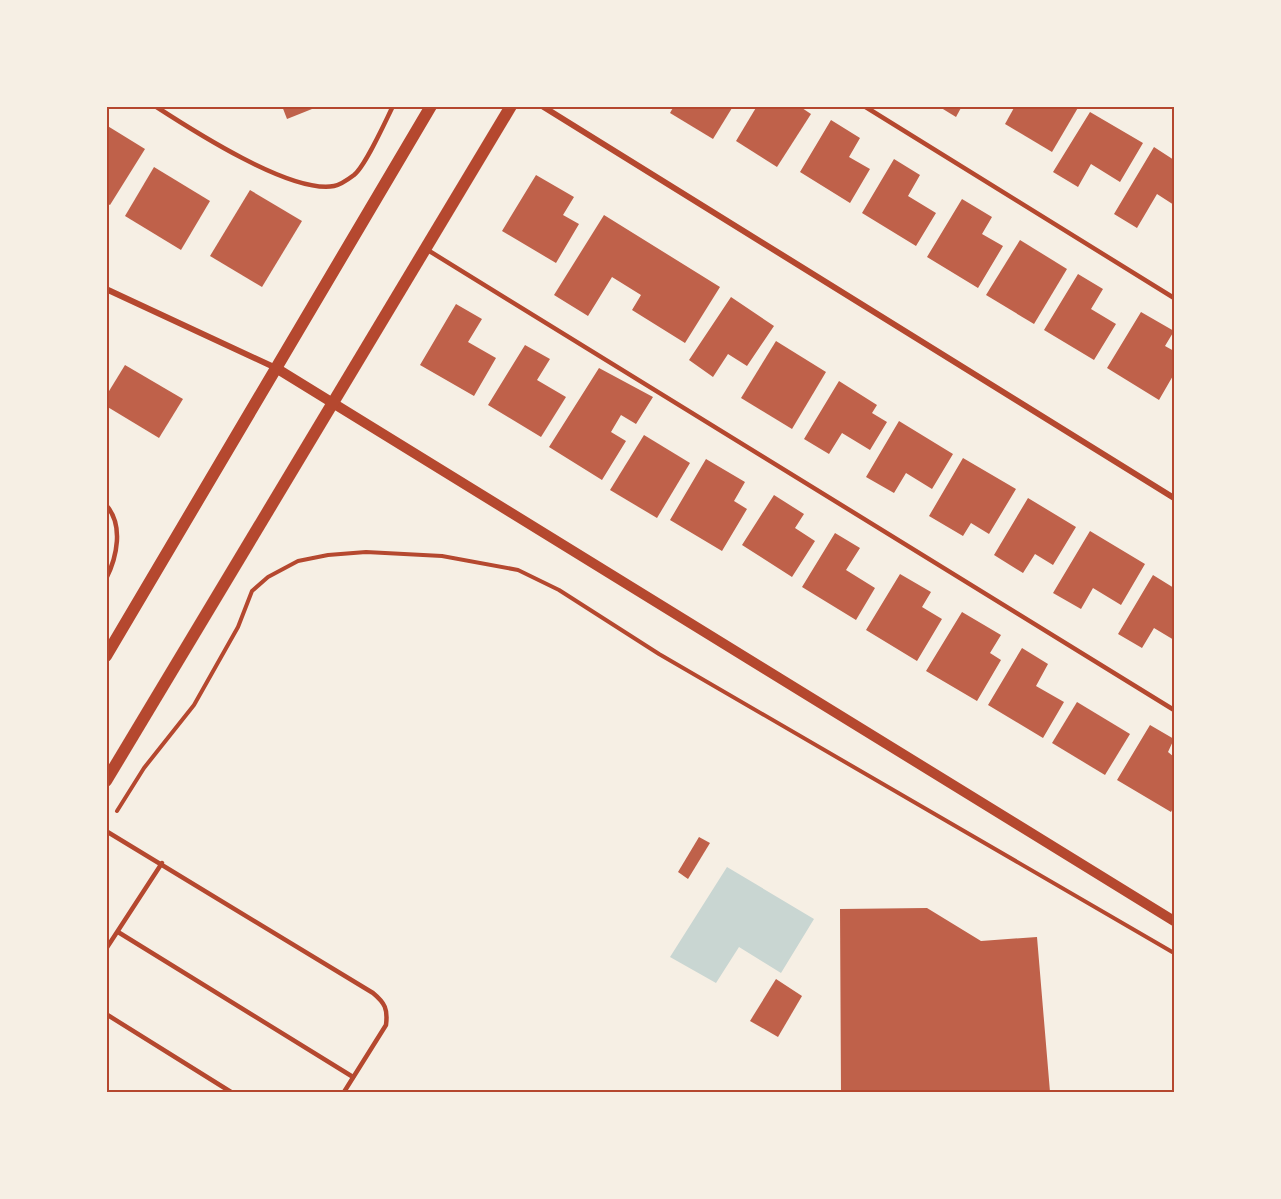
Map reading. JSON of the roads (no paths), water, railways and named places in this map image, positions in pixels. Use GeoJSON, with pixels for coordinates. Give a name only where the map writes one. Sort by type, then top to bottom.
{"type":"FeatureCollection","features":[{"type":"Feature","properties":{"kind":"main road"},"geometry":{"type":"LineString","coordinates":[[106,656],[431,106]]}},
{"type":"Feature","properties":{"kind":"main road"},"geometry":{"type":"LineString","coordinates":[[106,781],[511,106]]}},
{"type":"Feature","properties":{"kind":"street"},"geometry":{"type":"LineString","coordinates":[[542,106],[1174,498]]}},
{"type":"Feature","properties":{"kind":"street"},"geometry":{"type":"LineString","coordinates":[[106,289],[276,368],[1174,921]]}},
{"type":"Feature","properties":{"kind":"lane"},"geometry":{"type":"LineString","coordinates":[[155,106],[208,139],[263,168],[306,183],[334,186],[356,174],[393,106]]}},
{"type":"Feature","properties":{"kind":"lane"},"geometry":{"type":"LineString","coordinates":[[864,106],[1174,298]]}},
{"type":"Feature","properties":{"kind":"lane"},"geometry":{"type":"LineString","coordinates":[[426,249],[1174,710]]}},
{"type":"Feature","properties":{"kind":"lane"},"geometry":{"type":"LineString","coordinates":[[106,505],[117,523],[115,556],[106,579]]}},
{"type":"Feature","properties":{"kind":"lane"},"geometry":{"type":"LineString","coordinates":[[106,831],[373,993],[384,1003],[388,1014],[386,1025],[344,1092]]}},
{"type":"Feature","properties":{"kind":"lane"},"geometry":{"type":"LineString","coordinates":[[106,949],[162,864]]}},
{"type":"Feature","properties":{"kind":"lane"},"geometry":{"type":"LineString","coordinates":[[118,932],[353,1077]]}},
{"type":"Feature","properties":{"kind":"lane"},"geometry":{"type":"LineString","coordinates":[[106,1014],[231,1092]]}}]}
